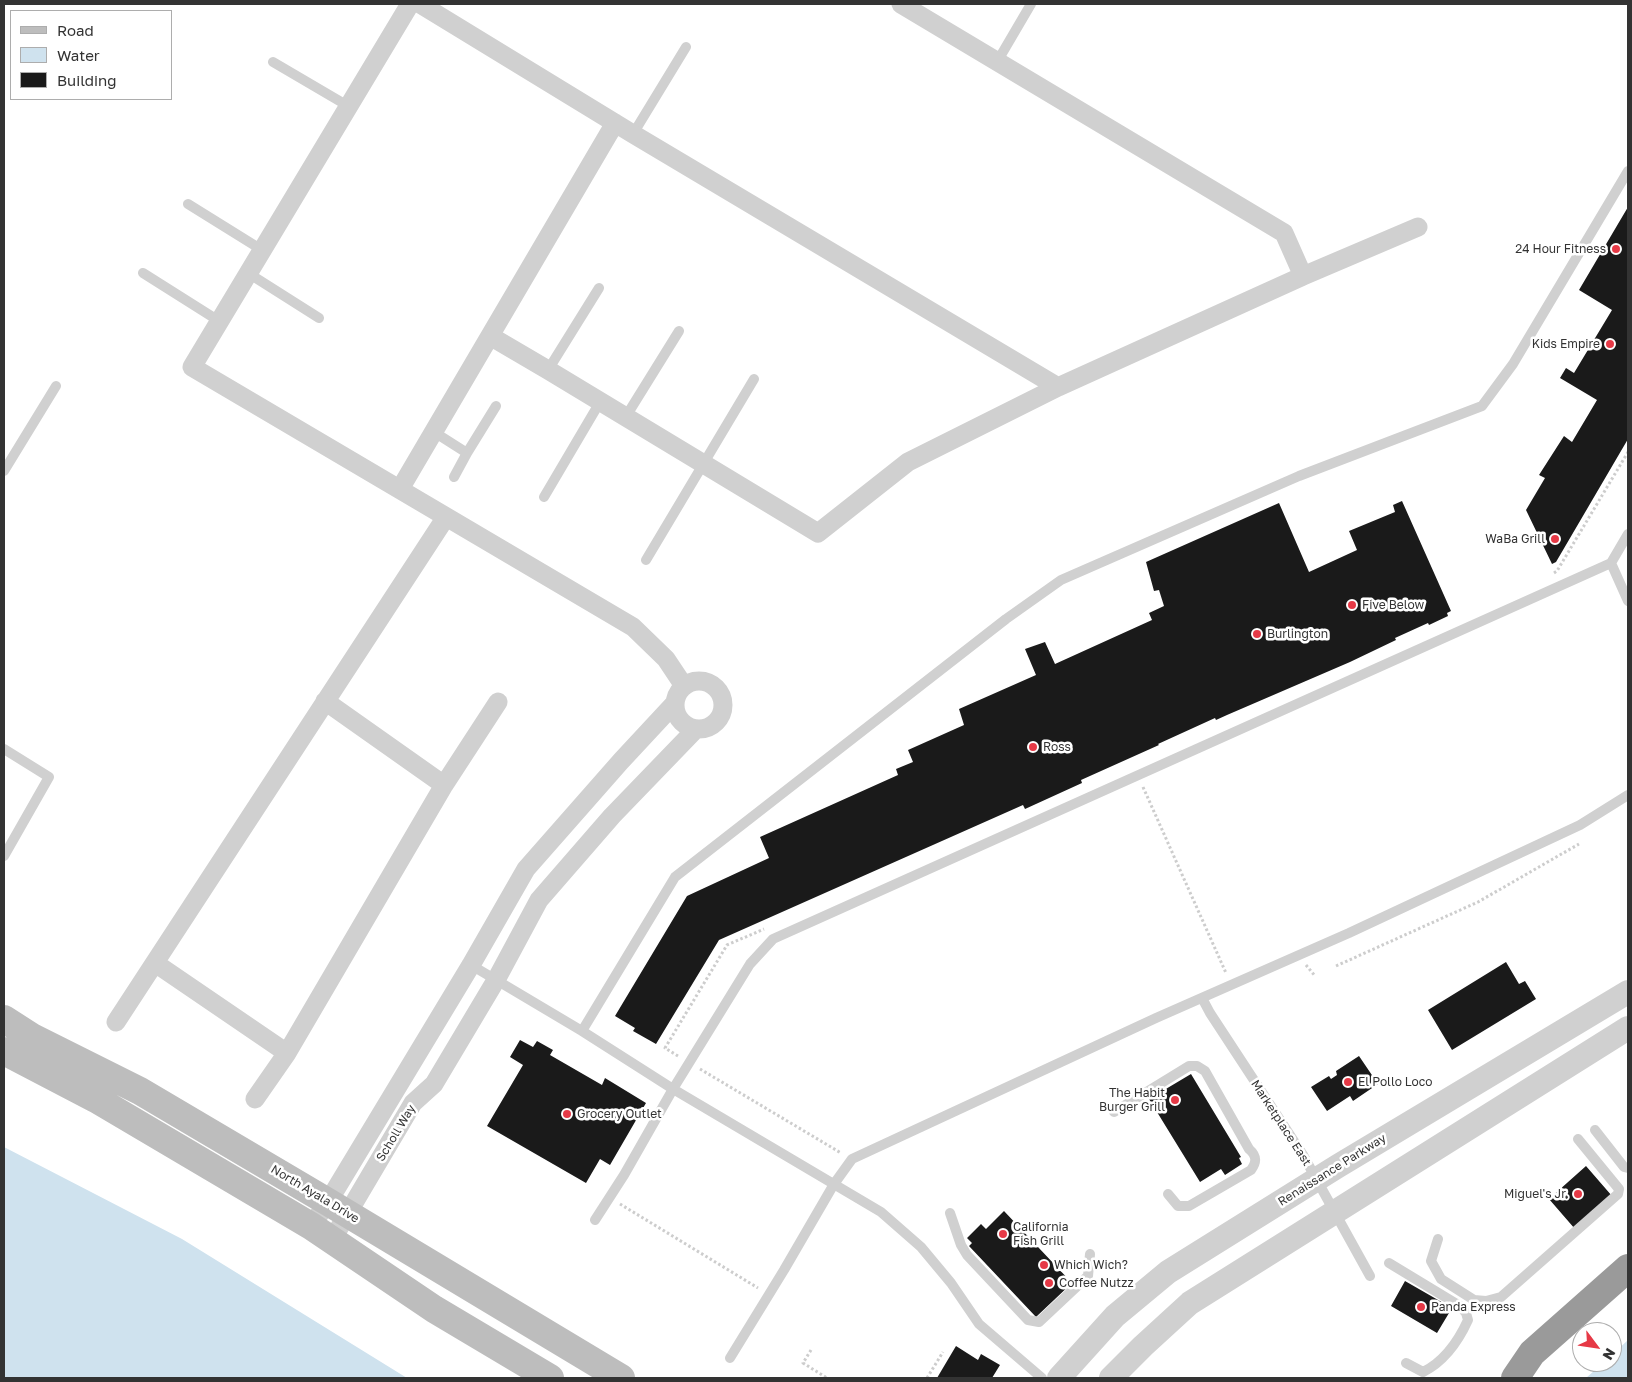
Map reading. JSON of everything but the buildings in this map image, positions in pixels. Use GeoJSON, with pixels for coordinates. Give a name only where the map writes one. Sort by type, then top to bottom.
{"type":"FeatureCollection","features":[{"type":"Feature","properties":{"kind":"highway"},"geometry":{"type":"LineString","coordinates":[[1515,1378],[1532,1354],[1628,1268]]}},
{"type":"Feature","properties":{"kind":"main road","name":"North Ayala Drive"},"geometry":{"type":"LineString","coordinates":[[4,1019],[32,1037],[140,1091],[621,1378]]}},
{"type":"Feature","properties":{"kind":"main road"},"geometry":{"type":"LineString","coordinates":[[4,1051],[96,1099],[322,1233],[434,1309],[550,1378]]}},
{"type":"Feature","properties":{"kind":"street"},"geometry":{"type":"LineString","coordinates":[[410,4],[192,367],[633,627],[666,659],[684,686]]}},
{"type":"Feature","properties":{"kind":"street"},"geometry":{"type":"LineString","coordinates":[[420,4],[633,134],[1058,387]]}},
{"type":"Feature","properties":{"kind":"street"},"geometry":{"type":"LineString","coordinates":[[900,4],[1284,233],[1303,276]]}},
{"type":"Feature","properties":{"kind":"street"},"geometry":{"type":"LineString","coordinates":[[400,489],[615,123]]}},
{"type":"Feature","properties":{"kind":"street"},"geometry":{"type":"LineString","coordinates":[[490,336],[818,533],[908,462],[1058,387],[1303,276],[1418,227]]}},
{"type":"Feature","properties":{"kind":"street"},"geometry":{"type":"LineString","coordinates":[[116,1022],[446,517]]}},
{"type":"Feature","properties":{"kind":"street"},"geometry":{"type":"LineString","coordinates":[[695,681],[704,681],[712,684],[718,690],[722,697],[723,706],[717,721],[711,726],[695,730],[682,724],[675,711],[674,704],[676,696],[684,686],[695,681]]}},
{"type":"Feature","properties":{"kind":"street"},"geometry":{"type":"LineString","coordinates":[[325,701],[444,785]]}},
{"type":"Feature","properties":{"kind":"street"},"geometry":{"type":"LineString","coordinates":[[255,1099],[287,1053],[444,785],[498,702]]}},
{"type":"Feature","properties":{"kind":"street","name":"Scholl Way"},"geometry":{"type":"LineString","coordinates":[[322,1233],[338,1208],[471,965],[526,869],[674,704]]}},
{"type":"Feature","properties":{"kind":"street","name":"Scholl Way"},"geometry":{"type":"LineString","coordinates":[[322,1233],[413,1103],[434,1084],[496,980],[539,900],[612,816],[695,730]]}},
{"type":"Feature","properties":{"kind":"street"},"geometry":{"type":"LineString","coordinates":[[621,761],[642,784]]}},
{"type":"Feature","properties":{"kind":"street"},"geometry":{"type":"LineString","coordinates":[[155,963],[287,1053]]}},
{"type":"Feature","properties":{"kind":"street","name":"Renaissance Parkway"},"geometry":{"type":"LineString","coordinates":[[1059,1378],[1115,1316],[1168,1272],[1317,1179],[1628,992]]}},
{"type":"Feature","properties":{"kind":"street"},"geometry":{"type":"LineString","coordinates":[[1111,1378],[1142,1346],[1190,1303],[1628,1028]]}},
{"type":"Feature","properties":{"kind":"lane"},"geometry":{"type":"LineString","coordinates":[[997,62],[1031,4]]}},
{"type":"Feature","properties":{"kind":"lane"},"geometry":{"type":"LineString","coordinates":[[633,134],[686,47]]}},
{"type":"Feature","properties":{"kind":"lane"},"geometry":{"type":"LineString","coordinates":[[274,62],[348,106]]}},
{"type":"Feature","properties":{"kind":"lane"},"geometry":{"type":"LineString","coordinates":[[582,1032],[675,877],[1006,619],[1061,580],[1299,476],[1482,406],[1513,364],[1628,171]]}},
{"type":"Feature","properties":{"kind":"lane"},"geometry":{"type":"LineString","coordinates":[[188,204],[262,250]]}},
{"type":"Feature","properties":{"kind":"lane"},"geometry":{"type":"LineString","coordinates":[[143,273],[219,321]]}},
{"type":"Feature","properties":{"kind":"lane"},"geometry":{"type":"LineString","coordinates":[[248,274],[319,318]]}},
{"type":"Feature","properties":{"kind":"lane"},"geometry":{"type":"LineString","coordinates":[[548,370],[598,288]]}},
{"type":"Feature","properties":{"kind":"lane"},"geometry":{"type":"LineString","coordinates":[[625,418],[679,330]]}},
{"type":"Feature","properties":{"kind":"lane"},"geometry":{"type":"LineString","coordinates":[[646,560],[754,379]]}},
{"type":"Feature","properties":{"kind":"lane"},"geometry":{"type":"LineString","coordinates":[[4,471],[56,386]]}},
{"type":"Feature","properties":{"kind":"lane"},"geometry":{"type":"LineString","coordinates":[[544,498],[600,402]]}},
{"type":"Feature","properties":{"kind":"lane"},"geometry":{"type":"LineString","coordinates":[[454,476],[496,406]]}},
{"type":"Feature","properties":{"kind":"lane"},"geometry":{"type":"LineString","coordinates":[[434,432],[468,453]]}},
{"type":"Feature","properties":{"kind":"lane"},"geometry":{"type":"LineString","coordinates":[[594,1220],[624,1174],[673,1089],[750,964],[773,939],[1611,563],[1628,534]]}},
{"type":"Feature","properties":{"kind":"lane"},"geometry":{"type":"LineString","coordinates":[[1611,563],[1628,601]]}},
{"type":"Feature","properties":{"kind":"lane"},"geometry":{"type":"LineString","coordinates":[[4,749],[49,777],[4,856]]}},
{"type":"Feature","properties":{"kind":"lane"},"geometry":{"type":"LineString","coordinates":[[730,1358],[834,1184],[852,1159],[1257,972],[1349,933],[1580,825],[1628,795]]}},
{"type":"Feature","properties":{"kind":"lane"},"geometry":{"type":"LineString","coordinates":[[471,965],[673,1089],[881,1212],[922,1247],[951,1283],[979,1324],[1042,1378]]}},
{"type":"Feature","properties":{"kind":"lane","name":"Marketplace East"},"geometry":{"type":"LineString","coordinates":[[1202,998],[1303,1155],[1370,1276]]}},
{"type":"Feature","properties":{"kind":"lane"},"geometry":{"type":"LineString","coordinates":[[1114,1112],[1189,1066],[1197,1066],[1205,1071],[1249,1149],[1254,1153],[1255,1164],[1251,1170],[1189,1206],[1178,1206],[1168,1194]]}},
{"type":"Feature","properties":{"kind":"lane"},"geometry":{"type":"LineString","coordinates":[[1596,1130],[1624,1167],[1628,1168]]}},
{"type":"Feature","properties":{"kind":"lane"},"geometry":{"type":"LineString","coordinates":[[1438,1239],[1431,1261],[1441,1279],[1474,1300],[1486,1301],[1501,1297],[1618,1194],[1619,1188],[1578,1139]]}},
{"type":"Feature","properties":{"kind":"lane"},"geometry":{"type":"LineString","coordinates":[[950,1213],[961,1245],[967,1255],[1028,1320],[1039,1322],[1088,1276],[1090,1254]]}},
{"type":"Feature","properties":{"kind":"lane"},"geometry":{"type":"LineString","coordinates":[[1389,1263],[1460,1306],[1466,1313],[1468,1320],[1461,1337],[1437,1365],[1423,1372],[1406,1363]]}},
{"type":"Feature","properties":{"kind":"path"},"geometry":{"type":"LineString","coordinates":[[1143,787],[1227,973]]}},
{"type":"Feature","properties":{"kind":"path"},"geometry":{"type":"LineString","coordinates":[[1336,966],[1478,902],[1579,844]]}},
{"type":"Feature","properties":{"kind":"path"},"geometry":{"type":"LineString","coordinates":[[700,1068],[841,1153]]}},
{"type":"Feature","properties":{"kind":"path"},"geometry":{"type":"LineString","coordinates":[[619,1203],[759,1289]]}},
{"type":"Feature","properties":{"kind":"path"},"geometry":{"type":"LineString","coordinates":[[811,1350],[803,1364],[828,1378]]}},
{"type":"Feature","properties":{"kind":"path"},"geometry":{"type":"LineString","coordinates":[[927,1378],[943,1352]]}},
{"type":"Feature","properties":{"kind":"water"},"geometry":{"type":"Polygon","coordinates":[[[4,1147],[182,1239],[407,1378],[4,1378],[4,1147]]]}},
{"type":"Feature","properties":{"kind":"water"},"geometry":{"type":"Polygon","coordinates":[[[1628,1340],[1628,1378],[1586,1378],[1593,1372],[1622,1372],[1622,1346],[1628,1340]]]}},
{"type":"Feature","properties":{"kind":"place","name":"24 Hour Fitness"},"geometry":{"type":"Point","coordinates":[1616,249]}},
{"type":"Feature","properties":{"kind":"place","name":"Kids Empire"},"geometry":{"type":"Point","coordinates":[1610,344]}},
{"type":"Feature","properties":{"kind":"place","name":"WaBa Grill"},"geometry":{"type":"Point","coordinates":[1555,539]}},
{"type":"Feature","properties":{"kind":"place","name":"Five Below"},"geometry":{"type":"Point","coordinates":[1352,605]}},
{"type":"Feature","properties":{"kind":"place","name":"Burlington"},"geometry":{"type":"Point","coordinates":[1257,634]}},
{"type":"Feature","properties":{"kind":"place","name":"Ross"},"geometry":{"type":"Point","coordinates":[1033,747]}},
{"type":"Feature","properties":{"kind":"place","name":"El Pollo Loco"},"geometry":{"type":"Point","coordinates":[1348,1082]}},
{"type":"Feature","properties":{"kind":"place","name":"The Habit Burger Grill"},"geometry":{"type":"Point","coordinates":[1175,1100]}},
{"type":"Feature","properties":{"kind":"place","name":"Grocery Outlet"},"geometry":{"type":"Point","coordinates":[567,1114]}},
{"type":"Feature","properties":{"kind":"place","name":"Miguel's Jr."},"geometry":{"type":"Point","coordinates":[1578,1194]}},
{"type":"Feature","properties":{"kind":"place","name":"California Fish Grill"},"geometry":{"type":"Point","coordinates":[1003,1234]}},
{"type":"Feature","properties":{"kind":"place","name":"Which Wich?"},"geometry":{"type":"Point","coordinates":[1044,1265]}},
{"type":"Feature","properties":{"kind":"place","name":"Coffee Nutzz"},"geometry":{"type":"Point","coordinates":[1049,1283]}},
{"type":"Feature","properties":{"kind":"place","name":"Panda Express"},"geometry":{"type":"Point","coordinates":[1421,1307]}}]}
